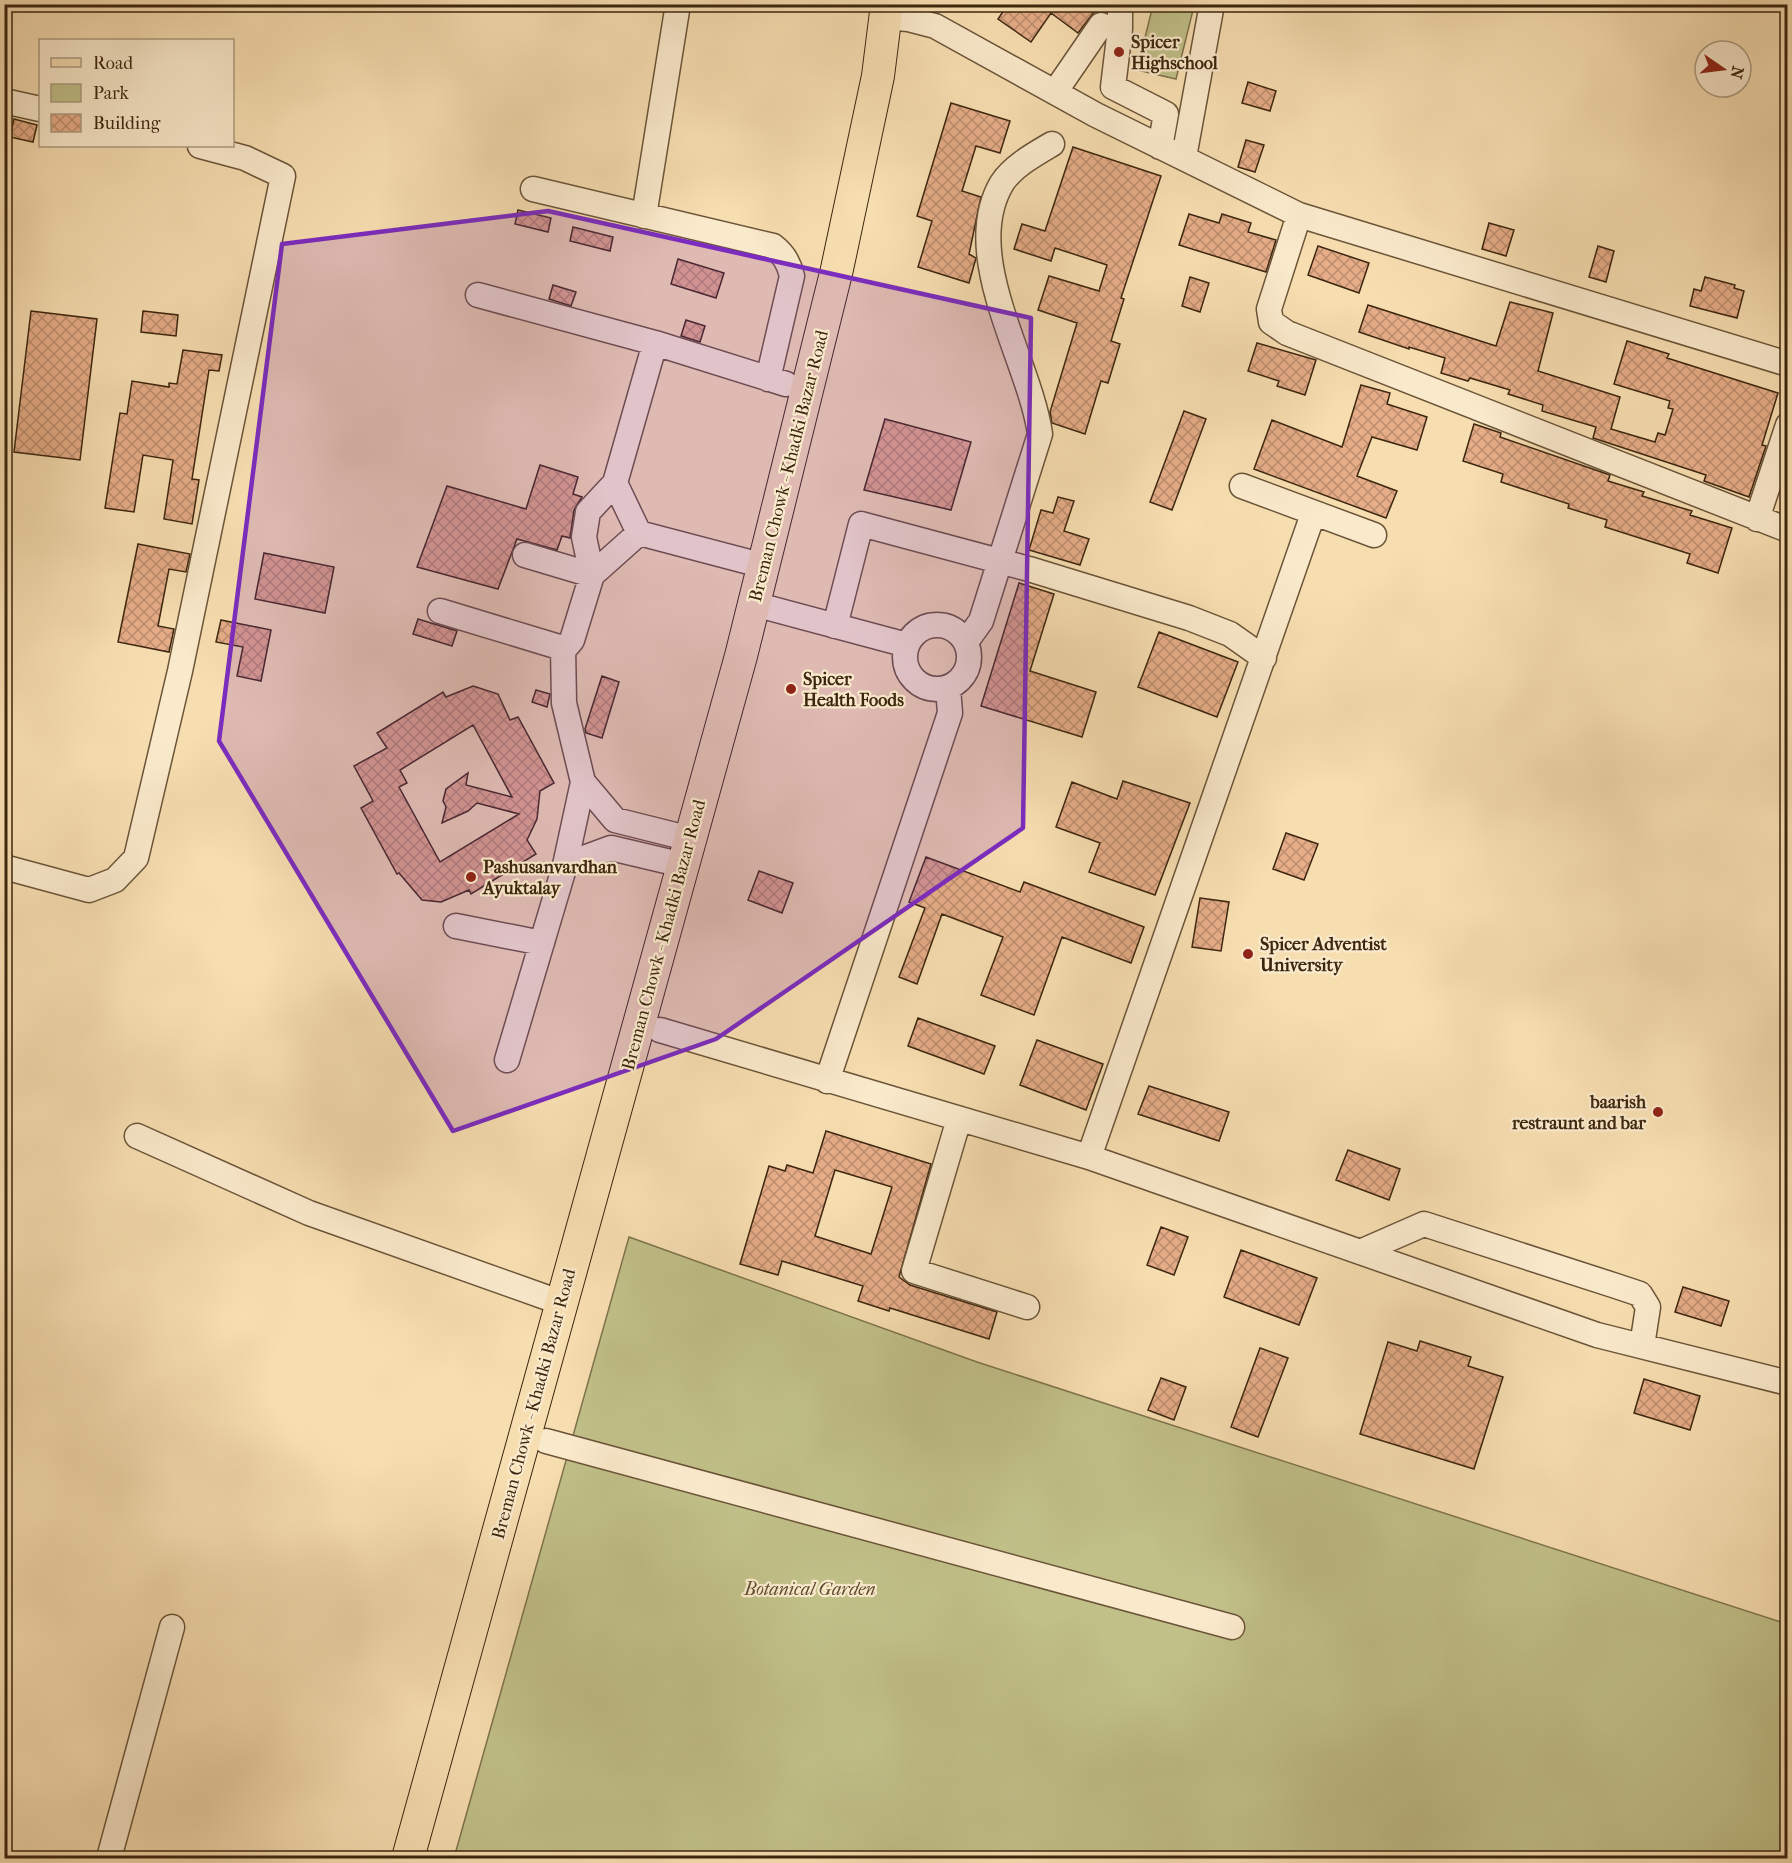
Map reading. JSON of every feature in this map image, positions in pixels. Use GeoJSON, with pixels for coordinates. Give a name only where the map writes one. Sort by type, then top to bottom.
{"type":"FeatureCollection","features":[{"type":"Feature","properties":{"kind":"main road","name":"Breman Chowk - Khadki Bazar Road"},"geometry":{"type":"LineString","coordinates":[[430,1858],[660,1030],[764,607],[764,566],[837,269],[878,76],[898,11]]}},
{"type":"Feature","properties":{"kind":"main road","name":"Breman Chowk - Khadki Bazar Road"},"geometry":{"type":"LineString","coordinates":[[408,1858],[687,852],[764,607],[858,273],[899,80],[898,11]]}},
{"type":"Feature","properties":{"kind":"street"},"geometry":{"type":"LineString","coordinates":[[644,216],[678,4]]}},
{"type":"Feature","properties":{"kind":"street"},"geometry":{"type":"LineString","coordinates":[[1120,4],[1120,29],[1113,87],[1166,114],[1160,147]]}},
{"type":"Feature","properties":{"kind":"street"},"geometry":{"type":"LineString","coordinates":[[1184,157],[1212,4]]}},
{"type":"Feature","properties":{"kind":"street"},"geometry":{"type":"LineString","coordinates":[[898,11],[935,26],[1160,147],[1299,215],[1788,364]]}},
{"type":"Feature","properties":{"kind":"street"},"geometry":{"type":"LineString","coordinates":[[1055,92],[1101,25]]}},
{"type":"Feature","properties":{"kind":"street"},"geometry":{"type":"LineString","coordinates":[[4,101],[39,110]]}},
{"type":"Feature","properties":{"kind":"street"},"geometry":{"type":"LineString","coordinates":[[966,642],[981,621],[1040,434],[1035,406],[1007,332],[990,255],[990,215],[1003,182],[1027,159],[1052,144]]}},
{"type":"Feature","properties":{"kind":"street"},"geometry":{"type":"LineString","coordinates":[[4,867],[89,890],[115,880],[136,858],[180,671],[283,176],[245,158],[204,147]]}},
{"type":"Feature","properties":{"kind":"street"},"geometry":{"type":"LineString","coordinates":[[478,295],[655,343],[777,382],[792,276],[785,258],[773,246],[533,189]]}},
{"type":"Feature","properties":{"kind":"street"},"geometry":{"type":"LineString","coordinates":[[1299,215],[1269,309],[1271,322],[1287,333],[1788,530]]}},
{"type":"Feature","properties":{"kind":"street"},"geometry":{"type":"LineString","coordinates":[[563,647],[572,640],[592,575],[584,537],[588,512],[615,483],[655,343]]}},
{"type":"Feature","properties":{"kind":"street"},"geometry":{"type":"LineString","coordinates":[[1758,519],[1788,425]]}},
{"type":"Feature","properties":{"kind":"street"},"geometry":{"type":"LineString","coordinates":[[615,483],[639,533],[764,566]]}},
{"type":"Feature","properties":{"kind":"street"},"geometry":{"type":"LineString","coordinates":[[1242,486],[1374,535]]}},
{"type":"Feature","properties":{"kind":"street"},"geometry":{"type":"LineString","coordinates":[[1089,1157],[1313,514]]}},
{"type":"Feature","properties":{"kind":"street"},"geometry":{"type":"LineString","coordinates":[[835,626],[861,524],[1189,618],[1230,634],[1264,658]]}},
{"type":"Feature","properties":{"kind":"street"},"geometry":{"type":"LineString","coordinates":[[592,575],[639,533]]}},
{"type":"Feature","properties":{"kind":"street"},"geometry":{"type":"LineString","coordinates":[[525,555],[592,575]]}},
{"type":"Feature","properties":{"kind":"street"},"geometry":{"type":"LineString","coordinates":[[764,607],[907,645]]}},
{"type":"Feature","properties":{"kind":"street"},"geometry":{"type":"LineString","coordinates":[[440,611],[563,647]]}},
{"type":"Feature","properties":{"kind":"street"},"geometry":{"type":"LineString","coordinates":[[935,625],[953,629],[966,642],[969,651],[967,669],[963,677],[948,688],[929,689],[913,680],[905,664],[907,645],[918,631],[935,625]]}},
{"type":"Feature","properties":{"kind":"street"},"geometry":{"type":"LineString","coordinates":[[563,647],[564,703],[584,782],[615,820],[687,852]]}},
{"type":"Feature","properties":{"kind":"street"},"geometry":{"type":"LineString","coordinates":[[827,1081],[950,713],[948,688]]}},
{"type":"Feature","properties":{"kind":"street"},"geometry":{"type":"LineString","coordinates":[[507,1060],[565,865],[584,782]]}},
{"type":"Feature","properties":{"kind":"street"},"geometry":{"type":"LineString","coordinates":[[565,865],[612,848],[687,852]]}},
{"type":"Feature","properties":{"kind":"street"},"geometry":{"type":"LineString","coordinates":[[456,926],[542,943]]}},
{"type":"Feature","properties":{"kind":"street"},"geometry":{"type":"LineString","coordinates":[[660,1030],[1089,1157],[1597,1335],[1788,1383]]}},
{"type":"Feature","properties":{"kind":"street"},"geometry":{"type":"LineString","coordinates":[[959,1119],[914,1271],[1027,1306]]}},
{"type":"Feature","properties":{"kind":"street"},"geometry":{"type":"LineString","coordinates":[[138,1136],[309,1213],[562,1303]]}},
{"type":"Feature","properties":{"kind":"street"},"geometry":{"type":"LineString","coordinates":[[1360,1252],[1424,1224],[1616,1286],[1640,1294],[1648,1307],[1642,1346]]}},
{"type":"Feature","properties":{"kind":"street"},"geometry":{"type":"LineString","coordinates":[[546,1441],[1232,1627]]}},
{"type":"Feature","properties":{"kind":"street"},"geometry":{"type":"LineString","coordinates":[[109,1858],[172,1627]]}},
{"type":"Feature","properties":{"kind":"highlighted area"},"geometry":{"type":"Polygon","coordinates":[[[548,211],[1031,318],[1023,828],[716,1039],[453,1131],[219,741],[282,244],[548,211]]]}},
{"type":"Feature","properties":{"kind":"green space"},"geometry":{"type":"Polygon","coordinates":[[[1187,4],[1194,6],[1176,79],[1137,70],[1153,5],[1187,4]]]}},
{"type":"Feature","properties":{"kind":"green space","name":"Botanical Garden"},"geometry":{"type":"Polygon","coordinates":[[[629,1237],[977,1362],[1787,1624],[1787,1858],[454,1858],[629,1237]]]}},
{"type":"Feature","properties":{"kind":"building"},"geometry":{"type":"Polygon","coordinates":[[[1008,4],[1106,4],[1106,10],[1094,12],[1078,33],[1051,13],[1031,42],[998,19],[1008,4]]]}},
{"type":"Feature","properties":{"kind":"building"},"geometry":{"type":"Polygon","coordinates":[[[1248,82],[1276,91],[1270,111],[1242,103],[1248,82]]]}},
{"type":"Feature","properties":{"kind":"building"},"geometry":{"type":"Polygon","coordinates":[[[951,103],[1010,121],[1000,153],[976,146],[962,191],[981,197],[969,254],[976,258],[969,283],[918,267],[932,221],[917,216],[951,103]]]}},
{"type":"Feature","properties":{"kind":"building"},"geometry":{"type":"Polygon","coordinates":[[[14,119],[37,125],[33,142],[10,137],[14,119]]]}},
{"type":"Feature","properties":{"kind":"building"},"geometry":{"type":"Polygon","coordinates":[[[1246,140],[1264,145],[1255,172],[1238,167],[1246,140]]]}},
{"type":"Feature","properties":{"kind":"building"},"geometry":{"type":"Polygon","coordinates":[[[1073,147],[1161,176],[1121,298],[1124,299],[1111,341],[1120,344],[1108,383],[1101,381],[1085,434],[1052,423],[1050,412],[1077,323],[1038,310],[1049,276],[1099,291],[1107,265],[1055,248],[1051,261],[1014,249],[1022,224],[1045,231],[1073,147]]]}},
{"type":"Feature","properties":{"kind":"building"},"geometry":{"type":"Polygon","coordinates":[[[518,210],[551,218],[548,232],[515,224],[518,210]]]}},
{"type":"Feature","properties":{"kind":"building"},"geometry":{"type":"Polygon","coordinates":[[[1189,214],[1219,223],[1222,214],[1251,223],[1248,232],[1276,240],[1266,272],[1179,245],[1189,214]]]}},
{"type":"Feature","properties":{"kind":"building"},"geometry":{"type":"Polygon","coordinates":[[[1489,223],[1514,230],[1506,256],[1482,249],[1489,223]]]}},
{"type":"Feature","properties":{"kind":"building"},"geometry":{"type":"Polygon","coordinates":[[[573,227],[613,237],[610,251],[570,241],[573,227]]]}},
{"type":"Feature","properties":{"kind":"building"},"geometry":{"type":"Polygon","coordinates":[[[1318,246],[1369,263],[1359,293],[1308,275],[1318,246]]]}},
{"type":"Feature","properties":{"kind":"building"},"geometry":{"type":"Polygon","coordinates":[[[1598,246],[1614,251],[1606,282],[1589,277],[1598,246]]]}},
{"type":"Feature","properties":{"kind":"building"},"geometry":{"type":"Polygon","coordinates":[[[678,259],[724,273],[716,298],[671,284],[678,259]]]}},
{"type":"Feature","properties":{"kind":"building"},"geometry":{"type":"Polygon","coordinates":[[[1190,277],[1209,283],[1200,312],[1182,306],[1190,277]]]}},
{"type":"Feature","properties":{"kind":"building"},"geometry":{"type":"Polygon","coordinates":[[[1705,277],[1735,285],[1734,288],[1744,291],[1737,318],[1690,306],[1694,289],[1701,291],[1705,277]]]}},
{"type":"Feature","properties":{"kind":"building"},"geometry":{"type":"Polygon","coordinates":[[[553,285],[576,292],[571,306],[549,299],[553,285]]]}},
{"type":"Feature","properties":{"kind":"building"},"geometry":{"type":"Polygon","coordinates":[[[1510,302],[1553,313],[1538,371],[1620,397],[1611,429],[1655,442],[1658,433],[1665,435],[1673,409],[1668,408],[1670,401],[1614,384],[1627,341],[1669,354],[1667,358],[1778,393],[1762,445],[1766,446],[1749,497],[1704,481],[1706,475],[1593,438],[1596,427],[1542,411],[1543,405],[1508,394],[1510,390],[1470,378],[1468,381],[1441,373],[1445,358],[1409,347],[1409,349],[1359,332],[1368,305],[1496,346],[1510,302]]]}},
{"type":"Feature","properties":{"kind":"building"},"geometry":{"type":"Polygon","coordinates":[[[31,311],[97,319],[80,460],[14,452],[31,311]]]}},
{"type":"Feature","properties":{"kind":"building"},"geometry":{"type":"Polygon","coordinates":[[[143,311],[178,315],[176,336],[141,332],[143,311]]]}},
{"type":"Feature","properties":{"kind":"building"},"geometry":{"type":"Polygon","coordinates":[[[686,320],[705,326],[700,342],[681,336],[686,320]]]}},
{"type":"Feature","properties":{"kind":"building"},"geometry":{"type":"Polygon","coordinates":[[[1257,343],[1316,360],[1305,395],[1277,386],[1279,381],[1248,371],[1257,343]]]}},
{"type":"Feature","properties":{"kind":"building"},"geometry":{"type":"Polygon","coordinates":[[[183,350],[222,355],[219,371],[209,370],[192,479],[199,480],[192,524],[164,519],[173,460],[143,455],[134,512],[105,508],[120,413],[127,414],[132,381],[169,387],[169,383],[177,384],[183,350]]]}},
{"type":"Feature","properties":{"kind":"building"},"geometry":{"type":"Polygon","coordinates":[[[1361,385],[1390,393],[1387,404],[1427,417],[1417,450],[1372,437],[1357,476],[1397,491],[1386,518],[1254,469],[1272,420],[1342,447],[1361,385]]]}},
{"type":"Feature","properties":{"kind":"building"},"geometry":{"type":"Polygon","coordinates":[[[1184,411],[1206,419],[1172,510],[1150,502],[1184,411]]]}},
{"type":"Feature","properties":{"kind":"building"},"geometry":{"type":"Polygon","coordinates":[[[885,419],[971,442],[951,510],[864,490],[885,419]]]}},
{"type":"Feature","properties":{"kind":"building"},"geometry":{"type":"Polygon","coordinates":[[[1474,424],[1501,433],[1500,437],[1610,475],[1608,481],[1644,492],[1642,496],[1692,511],[1690,515],[1732,528],[1718,573],[1687,563],[1690,554],[1605,527],[1607,520],[1568,508],[1569,504],[1501,482],[1503,474],[1463,461],[1474,424]]]}},
{"type":"Feature","properties":{"kind":"building"},"geometry":{"type":"Polygon","coordinates":[[[540,465],[578,477],[573,494],[582,497],[574,510],[570,538],[562,536],[557,550],[517,539],[498,589],[417,567],[447,486],[526,509],[540,465]]]}},
{"type":"Feature","properties":{"kind":"building"},"geometry":{"type":"Polygon","coordinates":[[[1058,497],[1074,501],[1064,531],[1089,539],[1080,565],[1029,550],[1041,510],[1053,513],[1058,497]]]}},
{"type":"Feature","properties":{"kind":"building"},"geometry":{"type":"Polygon","coordinates":[[[138,544],[190,554],[186,572],[169,569],[158,626],[174,629],[169,652],[118,642],[138,544]]]}},
{"type":"Feature","properties":{"kind":"building"},"geometry":{"type":"Polygon","coordinates":[[[264,553],[334,567],[325,613],[255,599],[264,553]]]}},
{"type":"Feature","properties":{"kind":"building"},"geometry":{"type":"Polygon","coordinates":[[[1019,583],[1054,594],[1030,671],[1096,692],[1082,737],[981,706],[1019,583]]]}},
{"type":"Feature","properties":{"kind":"building"},"geometry":{"type":"Polygon","coordinates":[[[418,619],[457,631],[452,646],[413,634],[418,619]]]}},
{"type":"Feature","properties":{"kind":"building"},"geometry":{"type":"Polygon","coordinates":[[[221,620],[271,630],[261,681],[237,676],[243,647],[216,642],[221,620]]]}},
{"type":"Feature","properties":{"kind":"building"},"geometry":{"type":"Polygon","coordinates":[[[1159,632],[1238,662],[1217,717],[1138,687],[1159,632]]]}},
{"type":"Feature","properties":{"kind":"building"},"geometry":{"type":"Polygon","coordinates":[[[602,676],[619,682],[602,738],[586,733],[585,729],[602,676]]]}},
{"type":"Feature","properties":{"kind":"building"},"geometry":{"type":"Polygon","coordinates":[[[473,686],[498,694],[510,720],[518,717],[554,783],[540,791],[537,819],[527,840],[536,854],[471,894],[469,890],[441,902],[422,900],[399,873],[397,874],[361,808],[373,801],[354,766],[387,748],[377,733],[443,692],[446,697],[473,686]],[[473,725],[400,770],[407,783],[399,787],[440,862],[519,814],[477,803],[468,811],[442,823],[446,807],[443,801],[446,789],[468,773],[466,785],[512,797],[473,725]]]}},
{"type":"Feature","properties":{"kind":"building"},"geometry":{"type":"Polygon","coordinates":[[[536,690],[550,694],[547,707],[532,702],[536,690]]]}},
{"type":"Feature","properties":{"kind":"building"},"geometry":{"type":"Polygon","coordinates":[[[1123,781],[1190,803],[1155,895],[1089,872],[1100,843],[1056,827],[1072,782],[1117,799],[1123,781]]]}},
{"type":"Feature","properties":{"kind":"building"},"geometry":{"type":"Polygon","coordinates":[[[1286,833],[1318,844],[1304,880],[1273,869],[1286,833]]]}},
{"type":"Feature","properties":{"kind":"building"},"geometry":{"type":"Polygon","coordinates":[[[926,857],[1020,892],[1024,882],[1144,927],[1131,963],[1062,937],[1034,1015],[981,995],[1003,937],[942,914],[917,984],[899,977],[925,908],[909,902],[926,857]]]}},
{"type":"Feature","properties":{"kind":"building"},"geometry":{"type":"Polygon","coordinates":[[[759,871],[793,883],[782,913],[748,900],[759,871]]]}},
{"type":"Feature","properties":{"kind":"building"},"geometry":{"type":"Polygon","coordinates":[[[1200,898],[1229,902],[1221,951],[1192,947],[1200,898]]]}},
{"type":"Feature","properties":{"kind":"building"},"geometry":{"type":"Polygon","coordinates":[[[918,1018],[995,1046],[984,1074],[908,1046],[918,1018]]]}},
{"type":"Feature","properties":{"kind":"building"},"geometry":{"type":"Polygon","coordinates":[[[1037,1040],[1103,1064],[1086,1110],[1020,1085],[1037,1040]]]}},
{"type":"Feature","properties":{"kind":"building"},"geometry":{"type":"Polygon","coordinates":[[[1149,1086],[1229,1112],[1219,1141],[1138,1114],[1149,1086]]]}},
{"type":"Feature","properties":{"kind":"building"},"geometry":{"type":"Polygon","coordinates":[[[826,1131],[931,1164],[899,1277],[910,1285],[997,1312],[989,1339],[890,1308],[889,1311],[858,1301],[863,1286],[782,1261],[778,1275],[740,1264],[769,1166],[785,1171],[787,1165],[813,1173],[826,1131]],[[835,1170],[815,1236],[871,1254],[892,1187],[835,1170]]]}},
{"type":"Feature","properties":{"kind":"building"},"geometry":{"type":"Polygon","coordinates":[[[1348,1150],[1400,1169],[1389,1200],[1336,1180],[1348,1150]]]}},
{"type":"Feature","properties":{"kind":"building"},"geometry":{"type":"Polygon","coordinates":[[[1161,1227],[1188,1237],[1174,1275],[1147,1265],[1161,1227]]]}},
{"type":"Feature","properties":{"kind":"building"},"geometry":{"type":"Polygon","coordinates":[[[1241,1250],[1317,1278],[1299,1325],[1224,1297],[1241,1250]]]}},
{"type":"Feature","properties":{"kind":"building"},"geometry":{"type":"Polygon","coordinates":[[[1683,1287],[1729,1301],[1721,1326],[1675,1312],[1683,1287]]]}},
{"type":"Feature","properties":{"kind":"building"},"geometry":{"type":"Polygon","coordinates":[[[1420,1341],[1471,1357],[1468,1366],[1503,1377],[1474,1469],[1360,1434],[1388,1342],[1417,1351],[1420,1341]]]}},
{"type":"Feature","properties":{"kind":"building"},"geometry":{"type":"Polygon","coordinates":[[[1260,1348],[1288,1358],[1258,1437],[1231,1427],[1260,1348]]]}},
{"type":"Feature","properties":{"kind":"building"},"geometry":{"type":"Polygon","coordinates":[[[1161,1378],[1186,1387],[1174,1420],[1148,1410],[1161,1378]]]}},
{"type":"Feature","properties":{"kind":"building"},"geometry":{"type":"Polygon","coordinates":[[[1644,1379],[1700,1396],[1690,1430],[1634,1413],[1644,1379]]]}},
{"type":"Feature","properties":{"kind":"place","name":"Spicer Highschool"},"geometry":{"type":"Point","coordinates":[1119,52]}},
{"type":"Feature","properties":{"kind":"place","name":"Spicer Health Foods"},"geometry":{"type":"Point","coordinates":[791,689]}},
{"type":"Feature","properties":{"kind":"place","name":"Pashusanvardhan Ayuktalay"},"geometry":{"type":"Point","coordinates":[471,877]}},
{"type":"Feature","properties":{"kind":"place","name":"Spicer Adventist University"},"geometry":{"type":"Point","coordinates":[1248,954]}},
{"type":"Feature","properties":{"kind":"place","name":"baarish restraunt and bar"},"geometry":{"type":"Point","coordinates":[1658,1112]}}]}
